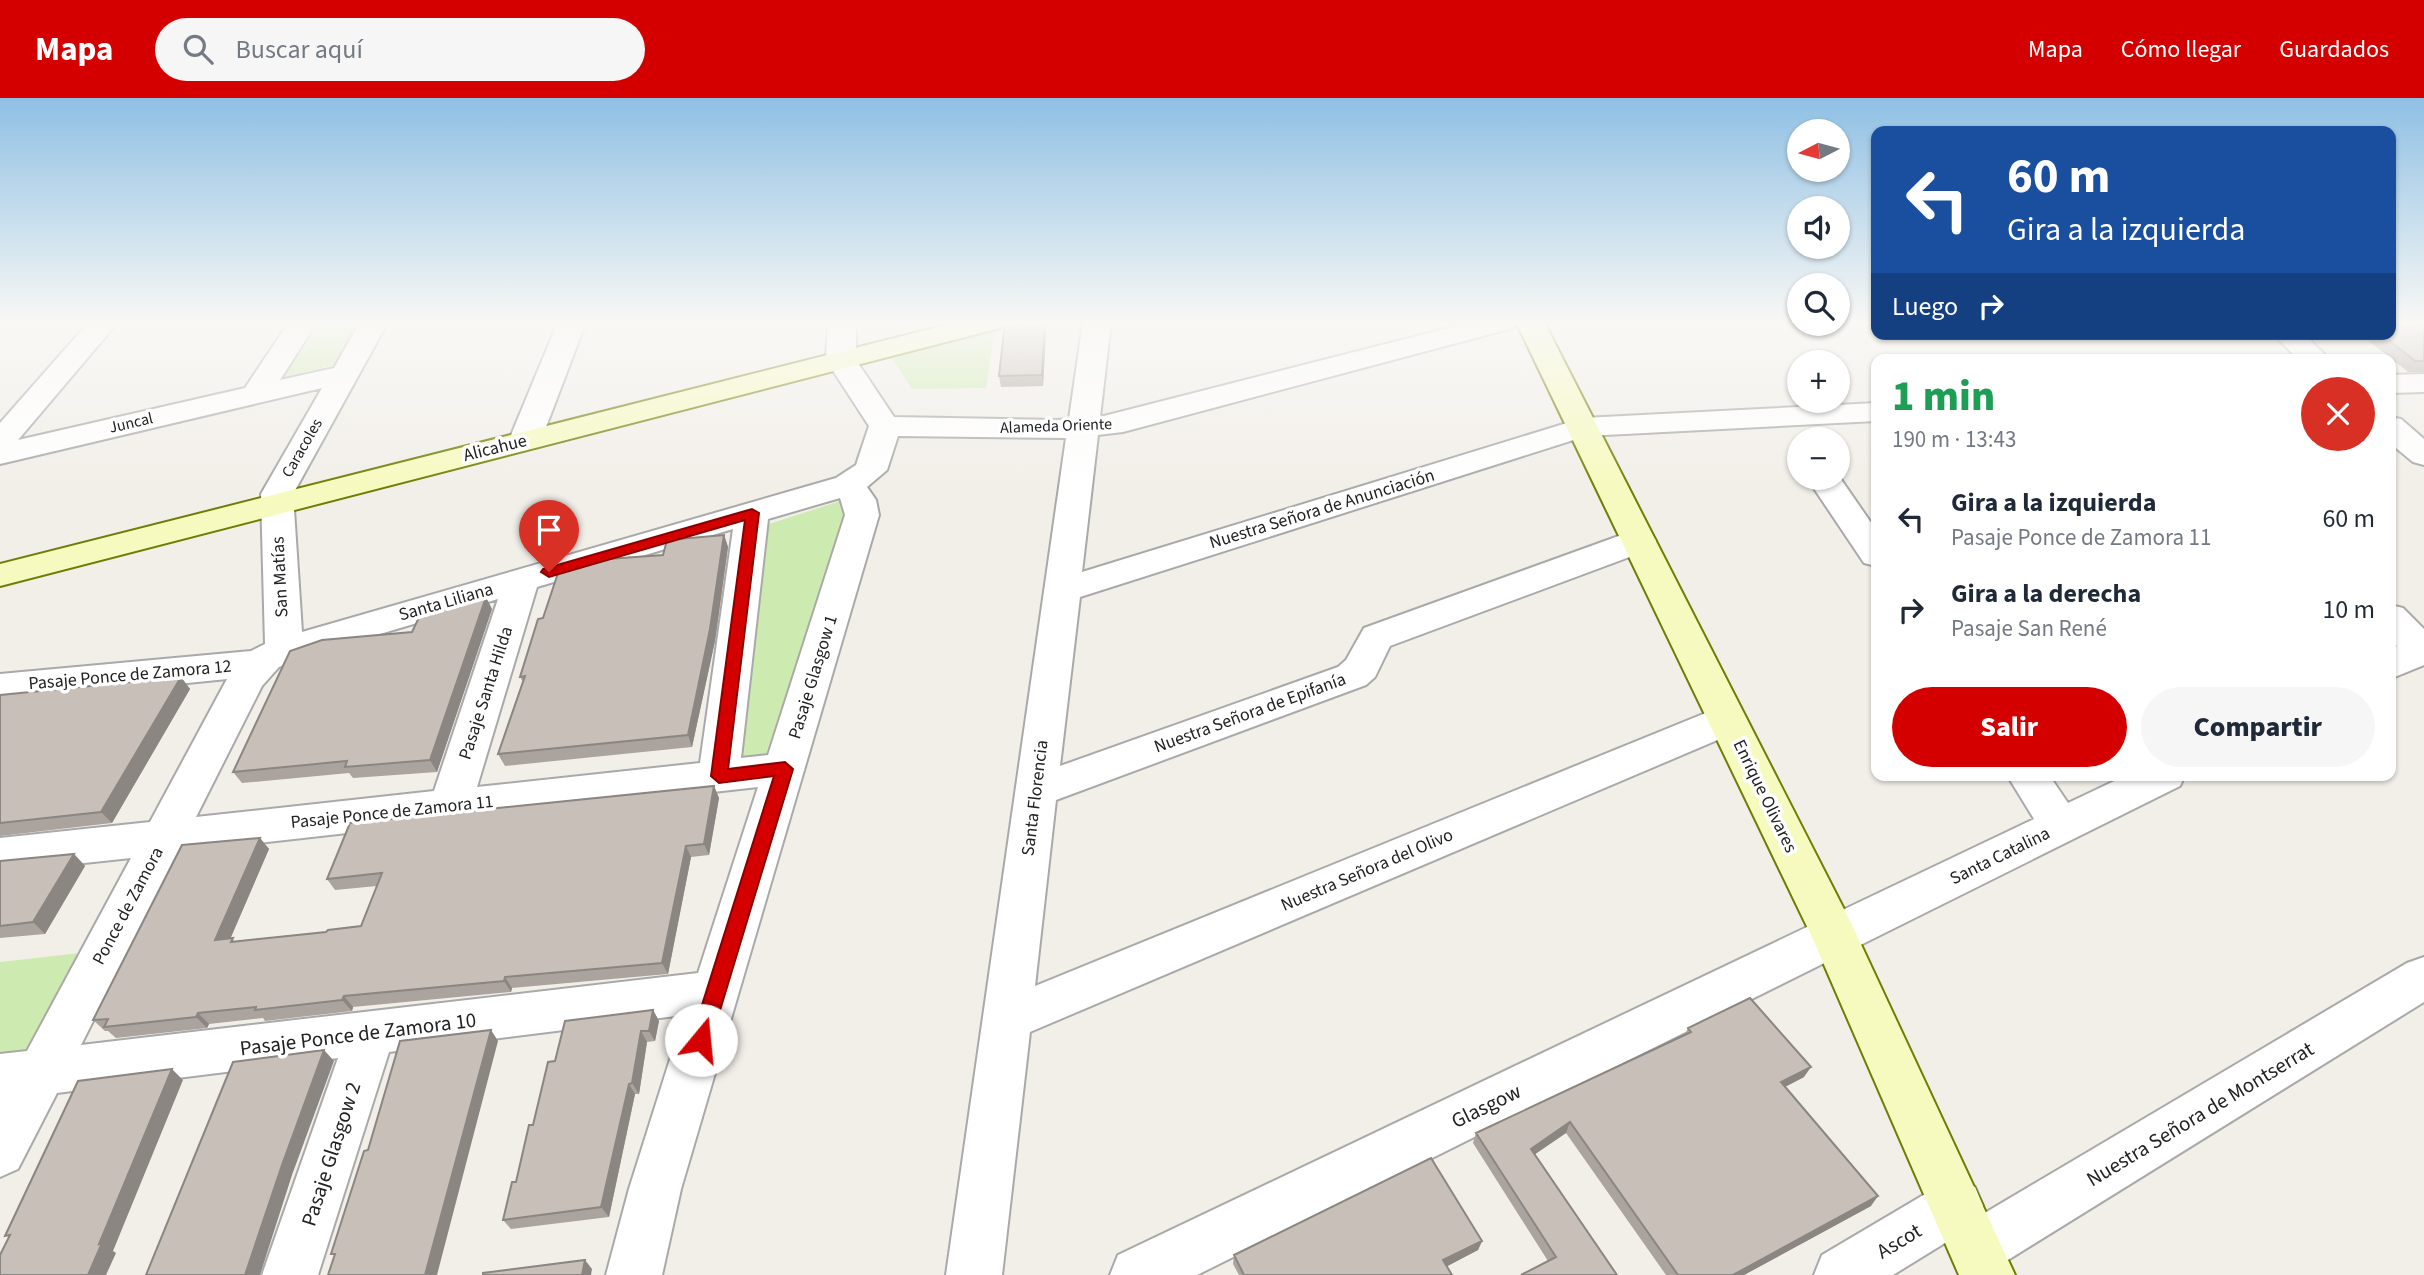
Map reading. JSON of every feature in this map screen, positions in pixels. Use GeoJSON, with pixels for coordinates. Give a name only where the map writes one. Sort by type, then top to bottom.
{"type":"FeatureCollection","features":[{"type":"Feature","properties":{"kind":"street"},"geometry":{"type":"LineString","coordinates":[[0,442],[56,377]]}},
{"type":"Feature","properties":{"kind":"street"},"geometry":{"type":"LineString","coordinates":[[256,394],[267,377]]}},
{"type":"Feature","properties":{"kind":"street","name":"Juncal"},"geometry":{"type":"LineString","coordinates":[[0,454],[331,377]]}},
{"type":"Feature","properties":{"kind":"street","name":"Caracoles"},"geometry":{"type":"LineString","coordinates":[[276,504],[282,481],[342,377]]}},
{"type":"Feature","properties":{"kind":"street"},"geometry":{"type":"LineString","coordinates":[[525,440],[550,377]]}},
{"type":"Feature","properties":{"kind":"street","name":"Alicahue"},"geometry":{"type":"LineString","coordinates":[[0,575],[774,377]]}},
{"type":"Feature","properties":{"kind":"street"},"geometry":{"type":"LineString","coordinates":[[852,377],[885,426]]}},
{"type":"Feature","properties":{"kind":"street","name":"Santa Florencia"},"geometry":{"type":"LineString","coordinates":[[974,1275],[1090,377]]}},
{"type":"Feature","properties":{"kind":"street","name":"Alameda Oriente"},"geometry":{"type":"LineString","coordinates":[[885,426],[1083,428],[1142,419],[1299,377]]}},
{"type":"Feature","properties":{"kind":"street","name":"Enrique Olivares"},"geometry":{"type":"LineString","coordinates":[[1557,377],[1835,937],[1973,1244]]}},
{"type":"Feature","properties":{"kind":"street"},"geometry":{"type":"LineString","coordinates":[[2396,384],[2424,383]]}},
{"type":"Feature","properties":{"kind":"street"},"geometry":{"type":"LineString","coordinates":[[2396,405],[2424,428]]}},
{"type":"Feature","properties":{"kind":"street","name":"Nuestra Señora de Anunciación"},"geometry":{"type":"LineString","coordinates":[[1062,590],[1583,428],[1871,412]]}},
{"type":"Feature","properties":{"kind":"street"},"geometry":{"type":"LineString","coordinates":[[1781,417],[1788,427]]}},
{"type":"Feature","properties":{"kind":"street","name":"Santa Liliana"},"geometry":{"type":"LineString","coordinates":[[271,656],[848,485],[871,470],[885,426]]}},
{"type":"Feature","properties":{"kind":"street"},"geometry":{"type":"LineString","coordinates":[[2396,431],[2424,455]]}},
{"type":"Feature","properties":{"kind":"street","name":"Pasaje Glasgow 1"},"geometry":{"type":"LineString","coordinates":[[634,1275],[655,1189],[862,515],[859,500],[848,485]]}},
{"type":"Feature","properties":{"kind":"street"},"geometry":{"type":"LineString","coordinates":[[1835,490],[1864,518],[1871,540]]}},
{"type":"Feature","properties":{"kind":"street","name":"San Matías"},"geometry":{"type":"LineString","coordinates":[[271,656],[276,504]]}},
{"type":"Feature","properties":{"kind":"street"},"geometry":{"type":"LineString","coordinates":[[719,776],[752,513]]}},
{"type":"Feature","properties":{"kind":"street","name":"Nuestra Señora de Epifanía"},"geometry":{"type":"LineString","coordinates":[[1036,791],[1352,676],[1364,666],[1369,646],[1377,637],[1639,541]]}},
{"type":"Feature","properties":{"kind":"street","name":"Pasaje Santa Hilda"},"geometry":{"type":"LineString","coordinates":[[450,805],[522,580]]}},
{"type":"Feature","properties":{"kind":"street"},"geometry":{"type":"LineString","coordinates":[[2396,627],[2412,655]]}},
{"type":"Feature","properties":{"kind":"street","name":"Pasaje Ponce de Zamora 12"},"geometry":{"type":"LineString","coordinates":[[0,688],[271,656]]}},
{"type":"Feature","properties":{"kind":"street","name":"Ponce de Zamora"},"geometry":{"type":"LineString","coordinates":[[0,1152],[21,1075],[164,837],[247,678],[271,656]]}},
{"type":"Feature","properties":{"kind":"street","name":"Nuestra Señora del Olivo"},"geometry":{"type":"LineString","coordinates":[[1007,1020],[1727,720]]}},
{"type":"Feature","properties":{"kind":"street","name":"Pasaje Ponce de Zamora 11"},"geometry":{"type":"LineString","coordinates":[[0,855],[785,769]]}},
{"type":"Feature","properties":{"kind":"street"},"geometry":{"type":"LineString","coordinates":[[2031,781],[2061,826]]}},
{"type":"Feature","properties":{"kind":"street","name":"Santa Catalina"},"geometry":{"type":"LineString","coordinates":[[1835,937],[2153,781]]}},
{"type":"Feature","properties":{"kind":"street","name":"Glasgow"},"geometry":{"type":"LineString","coordinates":[[1138,1275],[1835,937]]}},
{"type":"Feature","properties":{"kind":"street","name":"Nuestra Señora de Montserrat"},"geometry":{"type":"LineString","coordinates":[[1973,1244],[2424,976]]}},
{"type":"Feature","properties":{"kind":"street","name":"Pasaje Ponce de Zamora 10"},"geometry":{"type":"LineString","coordinates":[[21,1075],[716,991]]}},
{"type":"Feature","properties":{"kind":"street","name":"Pasaje Glasgow 2"},"geometry":{"type":"LineString","coordinates":[[290,1275],[371,1032]]}},
{"type":"Feature","properties":{"kind":"street","name":"Ascot"},"geometry":{"type":"LineString","coordinates":[[1842,1275],[1973,1244]]}},
{"type":"Feature","properties":{"kind":"green space"},"geometry":{"type":"Polygon","coordinates":[[[904,377],[988,377],[986,388],[912,389],[904,377]]]}},
{"type":"Feature","properties":{"kind":"green space"},"geometry":{"type":"Polygon","coordinates":[[[840,501],[849,506],[765,757],[733,759],[766,525],[840,501]]]}},
{"type":"Feature","properties":{"kind":"green space"},"geometry":{"type":"Polygon","coordinates":[[[80,953],[29,1049],[0,1053],[0,962],[80,953]]]}},
{"type":"Feature","properties":{"kind":"building"},"geometry":{"type":"Polygon","coordinates":[[[724,535],[710,629],[688,735],[498,754],[525,676],[520,677],[538,619],[543,618],[559,570],[593,560],[663,555],[667,540],[724,535]]]}},
{"type":"Feature","properties":{"kind":"building"},"geometry":{"type":"Polygon","coordinates":[[[486,597],[430,760],[345,767],[347,761],[233,772],[290,651],[322,640],[412,632],[422,611],[460,600],[486,597]]]}},
{"type":"Feature","properties":{"kind":"building"},"geometry":{"type":"Polygon","coordinates":[[[181,677],[101,812],[0,823],[0,695],[181,677]]]}},
{"type":"Feature","properties":{"kind":"building"},"geometry":{"type":"Polygon","coordinates":[[[714,786],[704,844],[686,846],[662,963],[505,977],[504,981],[344,996],[342,1000],[255,1010],[256,1007],[198,1013],[196,1017],[104,1027],[108,1019],[93,1020],[182,845],[260,838],[215,940],[233,938],[231,942],[326,932],[361,926],[382,873],[327,879],[350,823],[714,786]]]}},
{"type":"Feature","properties":{"kind":"building"},"geometry":{"type":"Polygon","coordinates":[[[74,854],[33,922],[0,926],[0,861],[74,854]]]}},
{"type":"Feature","properties":{"kind":"building"},"geometry":{"type":"Polygon","coordinates":[[[1750,998],[1811,1067],[1781,1082],[1878,1196],[1733,1275],[1678,1275],[1570,1122],[1531,1149],[1617,1275],[1521,1275],[1556,1257],[1476,1133],[1691,1032],[1688,1028],[1750,998]]]}},
{"type":"Feature","properties":{"kind":"building"},"geometry":{"type":"Polygon","coordinates":[[[653,1010],[649,1031],[641,1031],[632,1083],[629,1084],[601,1207],[503,1220],[512,1182],[516,1182],[529,1125],[533,1125],[548,1062],[555,1061],[565,1021],[653,1010]]]}},
{"type":"Feature","properties":{"kind":"building"},"geometry":{"type":"Polygon","coordinates":[[[491,1030],[425,1275],[328,1275],[335,1254],[331,1254],[364,1151],[368,1150],[400,1041],[491,1030]]]}},
{"type":"Feature","properties":{"kind":"building"},"geometry":{"type":"Polygon","coordinates":[[[324,1050],[245,1275],[146,1275],[233,1062],[324,1050]]]}},
{"type":"Feature","properties":{"kind":"building"},"geometry":{"type":"Polygon","coordinates":[[[172,1069],[88,1275],[0,1275],[0,1255],[10,1235],[5,1236],[78,1081],[172,1069]]]}},
{"type":"Feature","properties":{"kind":"building"},"geometry":{"type":"Polygon","coordinates":[[[1431,1158],[1482,1241],[1443,1260],[1452,1275],[1244,1275],[1234,1255],[1431,1158]]]}},
{"type":"Feature","properties":{"kind":"building"},"geometry":{"type":"Polygon","coordinates":[[[585,1260],[582,1275],[483,1275],[483,1273],[585,1260]]]}},
{"type":"Feature","properties":{"kind":"route"},"geometry":{"type":"LineString","coordinates":[[549,572],[752,513],[719,776],[785,769],[701,1040]]}}]}
